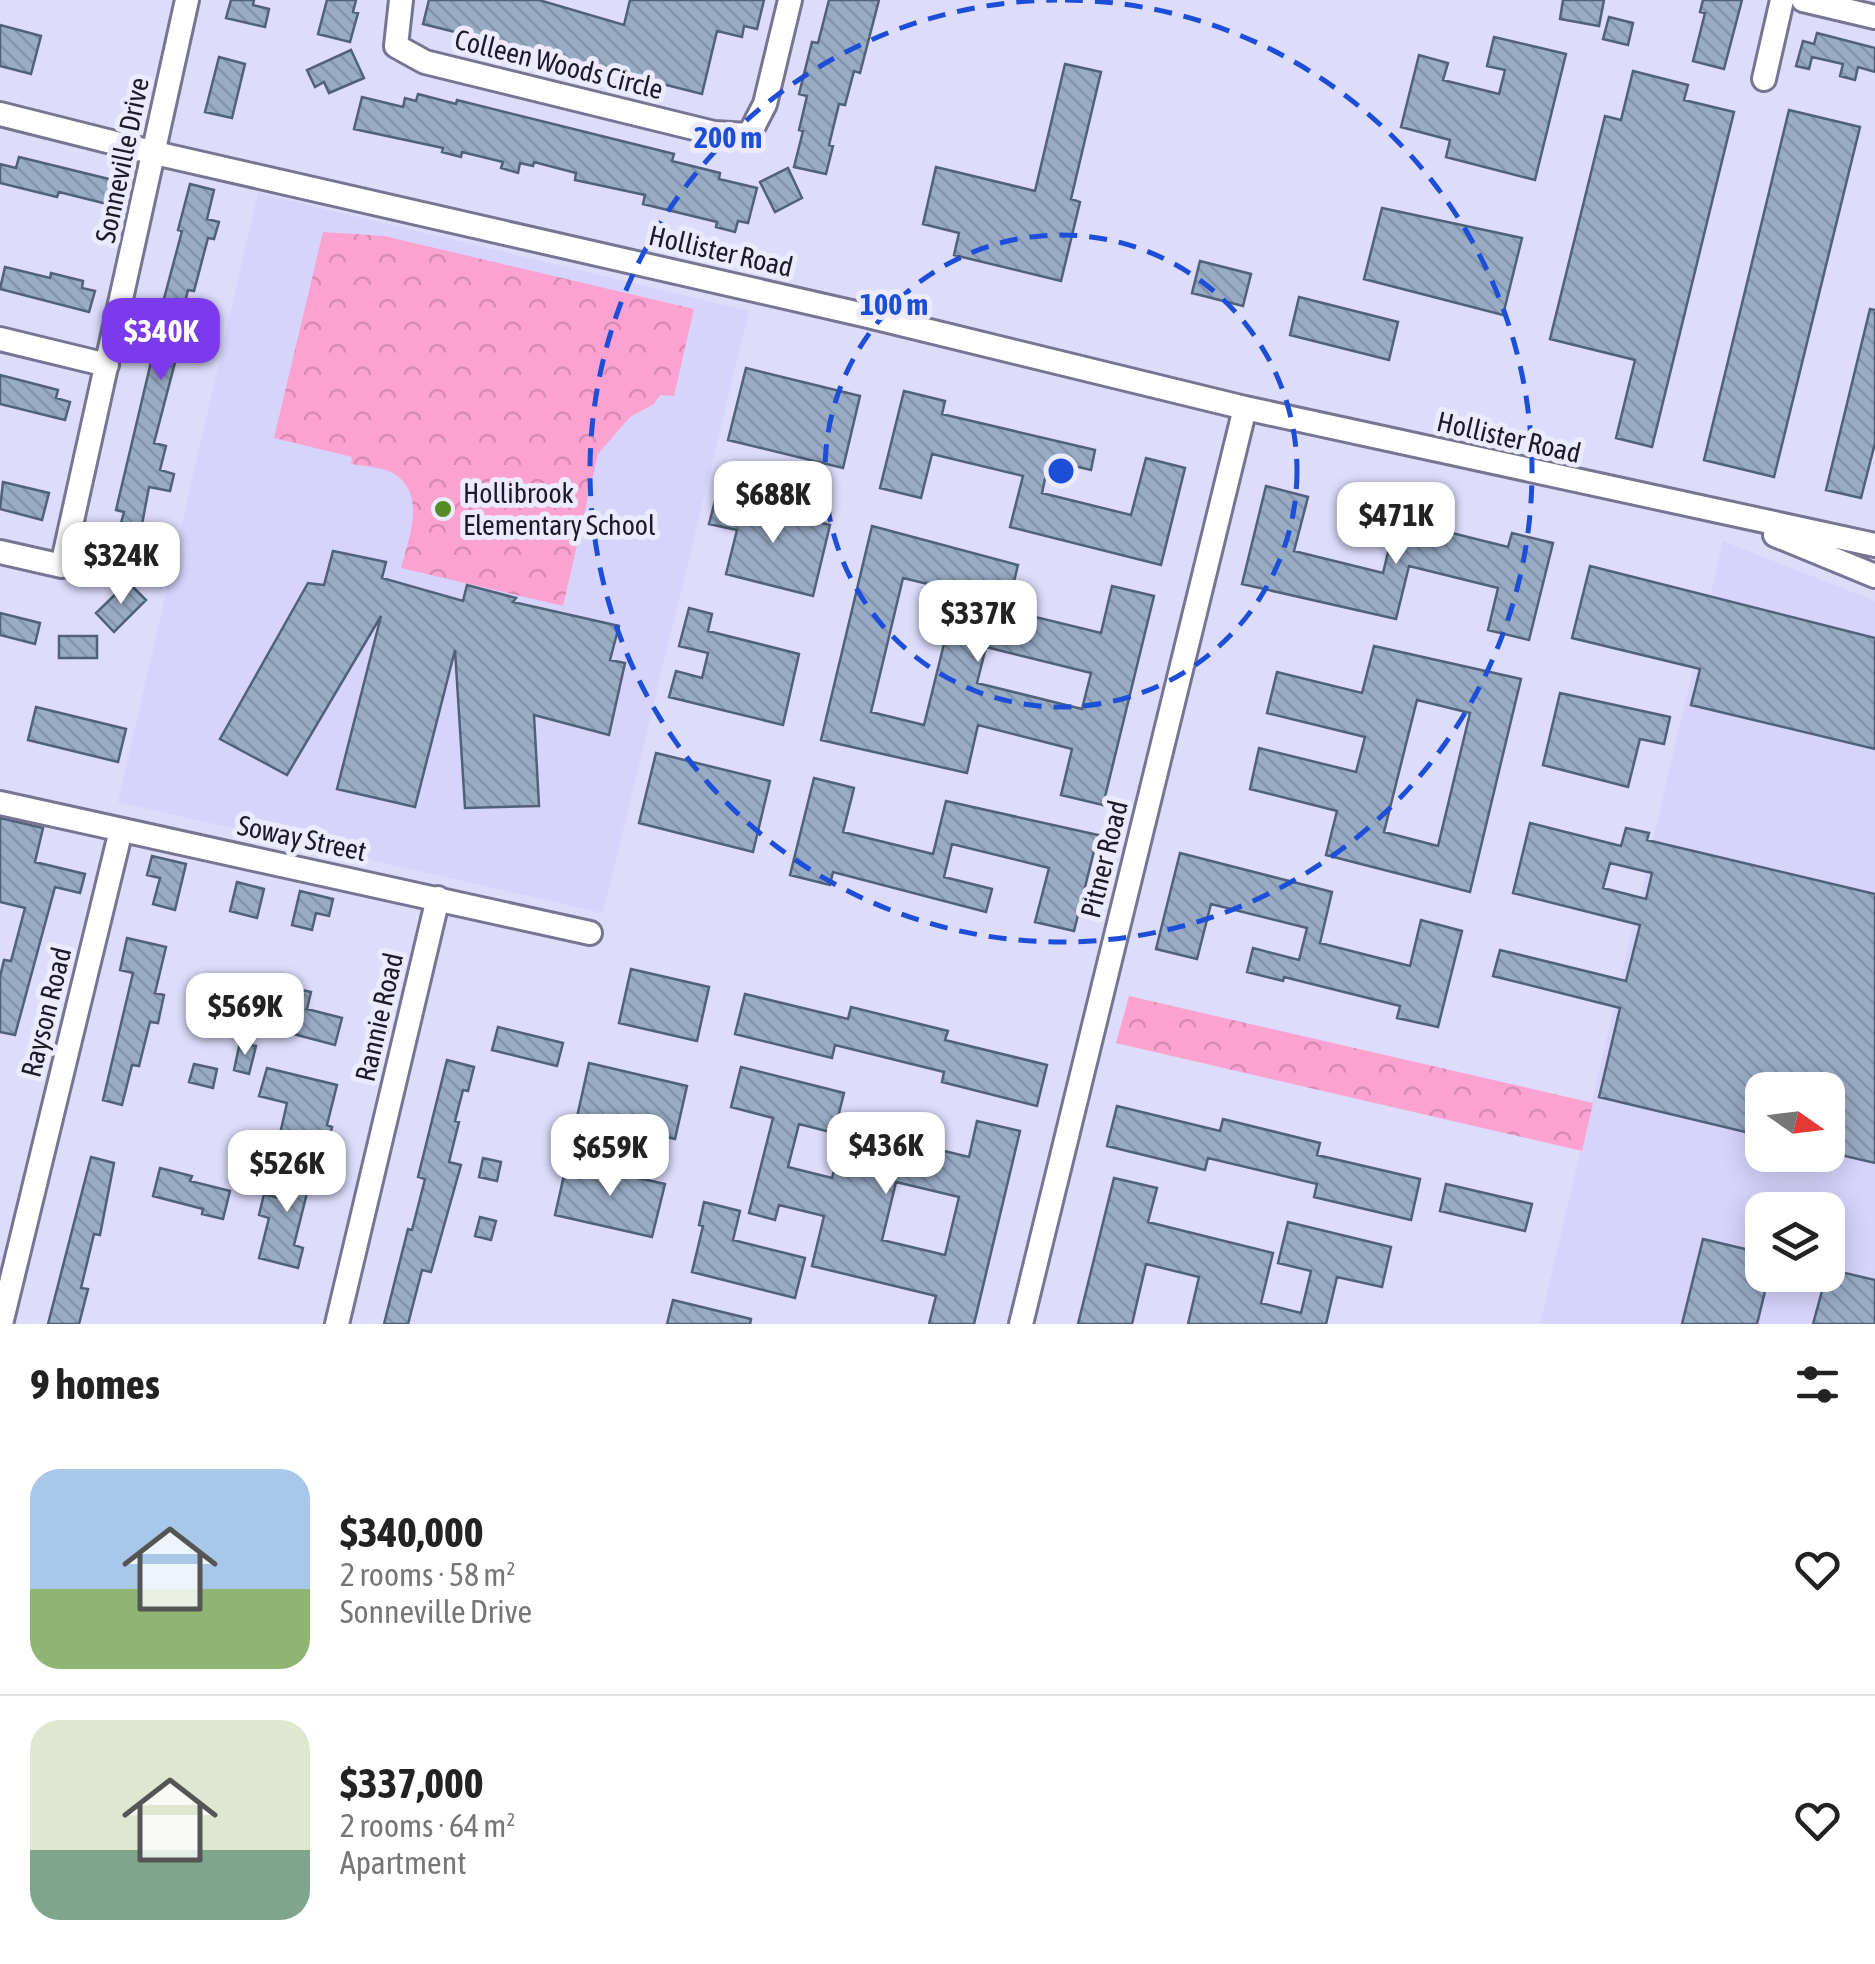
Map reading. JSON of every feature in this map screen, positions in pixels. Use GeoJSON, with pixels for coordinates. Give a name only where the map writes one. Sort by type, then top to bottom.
{"type":"FeatureCollection","features":[{"type":"Feature","properties":{"kind":"street","name":"Sonneville Drive"},"geometry":{"type":"LineString","coordinates":[[0,552],[62,566],[188,0]]}},
{"type":"Feature","properties":{"kind":"street","name":"Colleen Woods Circle"},"geometry":{"type":"LineString","coordinates":[[401,0],[396,46],[425,62],[714,132],[750,135],[765,104],[790,0]]}},
{"type":"Feature","properties":{"kind":"street"},"geometry":{"type":"LineString","coordinates":[[1764,79],[1782,0]]}},
{"type":"Feature","properties":{"kind":"street"},"geometry":{"type":"LineString","coordinates":[[1803,0],[1875,17]]}},
{"type":"Feature","properties":{"kind":"street","name":"Hollister Road"},"geometry":{"type":"LineString","coordinates":[[0,114],[883,319],[1244,408],[1875,546]]}},
{"type":"Feature","properties":{"kind":"street"},"geometry":{"type":"LineString","coordinates":[[0,339],[107,366]]}},
{"type":"Feature","properties":{"kind":"street","name":"Pitner Road"},"geometry":{"type":"LineString","coordinates":[[1021,1324],[1244,408]]}},
{"type":"Feature","properties":{"kind":"street","name":"Hollister Road"},"geometry":{"type":"LineString","coordinates":[[1720,514],[1875,576]]}},
{"type":"Feature","properties":{"kind":"street","name":"Soway Street"},"geometry":{"type":"LineString","coordinates":[[0,803],[590,933]]}},
{"type":"Feature","properties":{"kind":"street","name":"Rayson Road"},"geometry":{"type":"LineString","coordinates":[[1,1324],[121,830]]}},
{"type":"Feature","properties":{"kind":"street","name":"Rannie Road"},"geometry":{"type":"LineString","coordinates":[[336,1324],[438,898]]}},
{"type":"Feature","properties":{"kind":"shaded area","name":"Hollibrook Elementary School"},"geometry":{"type":"Polygon","coordinates":[[[258,193],[749,311],[603,913],[118,802],[258,193]]]}},
{"type":"Feature","properties":{"kind":"shaded area"},"geometry":{"type":"Polygon","coordinates":[[[1723,541],[1875,601],[1875,1324],[1540,1324],[1723,541]]]}},
{"type":"Feature","properties":{"kind":"green space"},"geometry":{"type":"Polygon","coordinates":[[[323,232],[384,236],[694,309],[674,396],[660,395],[654,404],[630,417],[598,454],[563,606],[401,568],[413,516],[413,503],[402,481],[387,470],[351,464],[352,457],[274,438],[323,232]]]}},
{"type":"Feature","properties":{"kind":"green space"},"geometry":{"type":"Polygon","coordinates":[[[1129,996],[1593,1103],[1582,1151],[1116,1043],[1129,996]]]}},
{"type":"Feature","properties":{"kind":"building"},"geometry":{"type":"Polygon","coordinates":[[[231,0],[254,0],[253,5],[269,9],[265,27],[226,18],[231,0]]]}},
{"type":"Feature","properties":{"kind":"building"},"geometry":{"type":"Polygon","coordinates":[[[327,0],[356,0],[353,12],[358,13],[350,42],[318,34],[327,0]]]}},
{"type":"Feature","properties":{"kind":"building"},"geometry":{"type":"Polygon","coordinates":[[[429,0],[539,0],[624,25],[630,0],[764,0],[757,29],[744,26],[742,37],[717,31],[702,94],[423,24],[429,0]]]}},
{"type":"Feature","properties":{"kind":"building"},"geometry":{"type":"Polygon","coordinates":[[[829,0],[879,0],[860,73],[854,71],[845,105],[839,104],[826,174],[794,167],[807,96],[799,94],[812,42],[818,43],[829,0]]]}},
{"type":"Feature","properties":{"kind":"building"},"geometry":{"type":"Polygon","coordinates":[[[1563,0],[1604,0],[1599,26],[1560,19],[1563,0]]]}},
{"type":"Feature","properties":{"kind":"building"},"geometry":{"type":"Polygon","coordinates":[[[1703,0],[1742,0],[1724,69],[1693,61],[1705,13],[1700,12],[1703,0]]]}},
{"type":"Feature","properties":{"kind":"building"},"geometry":{"type":"Polygon","coordinates":[[[1609,17],[1633,23],[1628,45],[1603,39],[1609,17]]]}},
{"type":"Feature","properties":{"kind":"building"},"geometry":{"type":"Polygon","coordinates":[[[0,25],[41,36],[31,74],[0,66],[0,25]]]}},
{"type":"Feature","properties":{"kind":"building"},"geometry":{"type":"Polygon","coordinates":[[[1817,33],[1875,48],[1875,72],[1858,67],[1855,80],[1840,76],[1843,64],[1812,57],[1809,69],[1796,66],[1803,41],[1814,44],[1817,33]]]}},
{"type":"Feature","properties":{"kind":"building"},"geometry":{"type":"Polygon","coordinates":[[[1494,37],[1566,54],[1535,180],[1446,157],[1450,140],[1401,127],[1419,55],[1448,63],[1443,80],[1499,94],[1505,70],[1487,66],[1494,37]]]}},
{"type":"Feature","properties":{"kind":"building"},"geometry":{"type":"Polygon","coordinates":[[[351,50],[364,78],[329,93],[324,82],[315,87],[307,70],[351,50]]]}},
{"type":"Feature","properties":{"kind":"building"},"geometry":{"type":"Polygon","coordinates":[[[219,57],[245,64],[232,118],[205,112],[219,57]]]}},
{"type":"Feature","properties":{"kind":"building"},"geometry":{"type":"Polygon","coordinates":[[[1065,64],[1101,72],[1071,199],[1080,202],[1061,281],[954,255],[959,233],[923,224],[936,167],[1035,191],[1065,64]]]}},
{"type":"Feature","properties":{"kind":"building"},"geometry":{"type":"Polygon","coordinates":[[[1633,71],[1688,85],[1684,100],[1734,112],[1652,447],[1616,438],[1635,360],[1550,339],[1605,116],[1621,120],[1633,71]]]}},
{"type":"Feature","properties":{"kind":"building"},"geometry":{"type":"Polygon","coordinates":[[[418,94],[456,104],[457,100],[674,154],[672,161],[720,173],[719,179],[757,188],[748,223],[738,221],[735,232],[716,227],[717,222],[643,204],[645,195],[575,180],[576,173],[534,162],[533,166],[520,163],[518,173],[501,168],[503,162],[462,152],[461,157],[442,152],[443,148],[354,129],[362,97],[403,107],[405,98],[416,101],[418,94]]]}},
{"type":"Feature","properties":{"kind":"building"},"geometry":{"type":"Polygon","coordinates":[[[1789,110],[1860,127],[1774,477],[1704,460],[1789,110]]]}},
{"type":"Feature","properties":{"kind":"building"},"geometry":{"type":"Polygon","coordinates":[[[19,157],[121,182],[115,206],[0,183],[0,164],[16,168],[19,157]]]}},
{"type":"Feature","properties":{"kind":"building"},"geometry":{"type":"Polygon","coordinates":[[[788,168],[802,198],[775,212],[760,182],[788,168]]]}},
{"type":"Feature","properties":{"kind":"building"},"geometry":{"type":"Polygon","coordinates":[[[190,184],[214,190],[207,219],[219,222],[214,239],[208,238],[194,291],[188,290],[179,327],[193,331],[188,349],[179,347],[154,443],[166,446],[160,470],[174,474],[170,491],[149,487],[140,535],[153,538],[148,556],[140,554],[134,575],[109,567],[124,512],[116,510],[190,184]]]}},
{"type":"Feature","properties":{"kind":"building"},"geometry":{"type":"Polygon","coordinates":[[[1382,208],[1522,238],[1503,315],[1364,279],[1382,208]]]}},
{"type":"Feature","properties":{"kind":"building"},"geometry":{"type":"Polygon","coordinates":[[[1200,261],[1251,274],[1243,306],[1192,293],[1200,261]]]}},
{"type":"Feature","properties":{"kind":"building"},"geometry":{"type":"Polygon","coordinates":[[[5,267],[83,281],[82,288],[95,291],[89,312],[0,289],[5,267]]]}},
{"type":"Feature","properties":{"kind":"building"},"geometry":{"type":"Polygon","coordinates":[[[1299,297],[1398,322],[1389,360],[1290,335],[1299,297]]]}},
{"type":"Feature","properties":{"kind":"building"},"geometry":{"type":"Polygon","coordinates":[[[1870,309],[1875,310],[1875,443],[1861,498],[1826,490],[1870,309]]]}},
{"type":"Feature","properties":{"kind":"building"},"geometry":{"type":"Polygon","coordinates":[[[746,368],[860,396],[843,468],[728,440],[746,368]]]}},
{"type":"Feature","properties":{"kind":"building"},"geometry":{"type":"Polygon","coordinates":[[[0,375],[58,390],[56,398],[70,402],[65,420],[0,404],[0,375]]]}},
{"type":"Feature","properties":{"kind":"building"},"geometry":{"type":"Polygon","coordinates":[[[904,391],[945,401],[942,414],[1095,450],[1091,470],[1049,460],[1042,493],[1131,515],[1146,458],[1185,468],[1161,565],[1010,527],[1023,476],[932,454],[921,498],[880,488],[904,391]]]}},
{"type":"Feature","properties":{"kind":"building"},"geometry":{"type":"Polygon","coordinates":[[[3,482],[49,493],[42,520],[0,509],[3,482]]]}},
{"type":"Feature","properties":{"kind":"building"},"geometry":{"type":"Polygon","coordinates":[[[1266,486],[1308,497],[1294,551],[1383,573],[1396,519],[1508,547],[1512,533],[1553,543],[1529,640],[1488,630],[1498,588],[1409,566],[1396,619],[1242,584],[1266,486]]]}},
{"type":"Feature","properties":{"kind":"building"},"geometry":{"type":"Polygon","coordinates":[[[716,497],[830,525],[813,596],[726,574],[737,530],[709,524],[716,497]]]}},
{"type":"Feature","properties":{"kind":"building"},"geometry":{"type":"Polygon","coordinates":[[[872,526],[1018,565],[1007,610],[1101,633],[1112,586],[1154,596],[1103,805],[1061,795],[1072,749],[978,725],[967,773],[821,740],[872,526]],[[903,578],[871,712],[924,725],[957,591],[903,578]],[[986,647],[977,683],[1082,709],[1091,673],[986,647]]]}},
{"type":"Feature","properties":{"kind":"building"},"geometry":{"type":"Polygon","coordinates":[[[333,551],[386,562],[382,578],[463,601],[467,585],[516,598],[513,602],[619,626],[610,660],[625,663],[609,735],[534,715],[539,806],[465,808],[455,650],[415,807],[337,789],[381,616],[287,775],[220,739],[308,583],[324,585],[333,551]]]}},
{"type":"Feature","properties":{"kind":"building"},"geometry":{"type":"Polygon","coordinates":[[[1590,566],[1875,638],[1875,749],[1691,705],[1700,669],[1572,638],[1590,566]]]}},
{"type":"Feature","properties":{"kind":"building"},"geometry":{"type":"Polygon","coordinates":[[[128,582],[146,600],[114,632],[96,613],[128,582]]]}},
{"type":"Feature","properties":{"kind":"building"},"geometry":{"type":"Polygon","coordinates":[[[689,608],[712,614],[708,631],[799,654],[783,725],[669,697],[676,671],[702,678],[708,653],[679,646],[689,608]]]}},
{"type":"Feature","properties":{"kind":"building"},"geometry":{"type":"Polygon","coordinates":[[[0,613],[40,623],[35,644],[0,635],[0,613]]]}},
{"type":"Feature","properties":{"kind":"building"},"geometry":{"type":"Polygon","coordinates":[[[59,636],[97,636],[97,658],[59,658],[59,636]]]}},
{"type":"Feature","properties":{"kind":"building"},"geometry":{"type":"Polygon","coordinates":[[[1374,646],[1521,679],[1470,892],[1326,855],[1337,811],[1250,789],[1259,748],[1356,772],[1365,737],[1267,713],[1277,672],[1362,693],[1374,646]],[[1417,700],[1384,832],[1438,846],[1470,713],[1417,700]]]}},
{"type":"Feature","properties":{"kind":"building"},"geometry":{"type":"Polygon","coordinates":[[[1560,693],[1670,717],[1664,744],[1640,739],[1628,787],[1543,765],[1560,693]]]}},
{"type":"Feature","properties":{"kind":"building"},"geometry":{"type":"Polygon","coordinates":[[[36,707],[126,729],[118,762],[28,740],[36,707]]]}},
{"type":"Feature","properties":{"kind":"building"},"geometry":{"type":"Polygon","coordinates":[[[656,753],[770,781],[753,852],[639,823],[656,753]]]}},
{"type":"Feature","properties":{"kind":"building"},"geometry":{"type":"Polygon","coordinates":[[[814,778],[854,788],[843,832],[933,854],[946,801],[1098,835],[1074,931],[1035,922],[1049,868],[952,844],[944,877],[992,889],[986,912],[833,872],[830,885],[790,875],[814,778]]]}},
{"type":"Feature","properties":{"kind":"building"},"geometry":{"type":"Polygon","coordinates":[[[0,818],[43,828],[35,862],[85,874],[80,893],[55,887],[15,1035],[0,1032],[0,977],[4,960],[11,961],[25,908],[0,902],[0,818]]]}},
{"type":"Feature","properties":{"kind":"building"},"geometry":{"type":"Polygon","coordinates":[[[1530,823],[1621,846],[1626,828],[1649,833],[1647,840],[1875,894],[1875,1163],[1845,1156],[1845,1072],[1745,1072],[1745,1132],[1599,1097],[1620,1008],[1493,976],[1500,950],[1626,981],[1640,925],[1513,893],[1530,823]],[[1610,863],[1603,888],[1646,899],[1652,873],[1610,863]]]}},
{"type":"Feature","properties":{"kind":"building"},"geometry":{"type":"Polygon","coordinates":[[[1180,853],[1332,892],[1320,943],[1410,966],[1421,920],[1462,931],[1438,1027],[1397,1018],[1400,1006],[1284,977],[1283,981],[1247,972],[1253,948],[1299,960],[1307,928],[1211,904],[1197,959],[1156,949],[1180,853]]]}},
{"type":"Feature","properties":{"kind":"building"},"geometry":{"type":"Polygon","coordinates":[[[152,856],[186,864],[175,910],[153,904],[160,878],[147,875],[152,856]]]}},
{"type":"Feature","properties":{"kind":"building"},"geometry":{"type":"Polygon","coordinates":[[[237,882],[264,889],[257,918],[230,911],[237,882]]]}},
{"type":"Feature","properties":{"kind":"building"},"geometry":{"type":"Polygon","coordinates":[[[300,891],[333,899],[329,916],[316,913],[312,930],[292,925],[300,891]]]}},
{"type":"Feature","properties":{"kind":"building"},"geometry":{"type":"Polygon","coordinates":[[[127,938],[166,947],[155,993],[164,995],[158,1023],[150,1022],[139,1066],[132,1065],[122,1105],[103,1100],[133,973],[120,970],[127,938]]]}},
{"type":"Feature","properties":{"kind":"building"},"geometry":{"type":"Polygon","coordinates":[[[631,969],[709,987],[697,1041],[619,1023],[631,969]]]}},
{"type":"Feature","properties":{"kind":"building"},"geometry":{"type":"Polygon","coordinates":[[[293,988],[311,992],[307,1009],[342,1018],[335,1045],[282,1031],[293,988]]]}},
{"type":"Feature","properties":{"kind":"building"},"geometry":{"type":"Polygon","coordinates":[[[745,994],[848,1019],[851,1007],[948,1031],[945,1040],[1047,1065],[1037,1106],[942,1082],[944,1072],[835,1045],[832,1058],[735,1034],[745,994]]]}},
{"type":"Feature","properties":{"kind":"building"},"geometry":{"type":"Polygon","coordinates":[[[498,1027],[563,1043],[557,1066],[492,1050],[498,1027]]]}},
{"type":"Feature","properties":{"kind":"building"},"geometry":{"type":"Polygon","coordinates":[[[240,1042],[256,1046],[249,1074],[234,1070],[240,1042]]]}},
{"type":"Feature","properties":{"kind":"building"},"geometry":{"type":"Polygon","coordinates":[[[447,1060],[474,1067],[468,1091],[463,1090],[449,1162],[461,1165],[431,1272],[422,1270],[408,1324],[384,1324],[425,1179],[418,1177],[447,1060]]]}},
{"type":"Feature","properties":{"kind":"building"},"geometry":{"type":"Polygon","coordinates":[[[589,1063],[687,1086],[675,1139],[577,1117],[589,1063]]]}},
{"type":"Feature","properties":{"kind":"building"},"geometry":{"type":"Polygon","coordinates":[[[194,1064],[217,1069],[213,1088],[189,1082],[194,1064]]]}},
{"type":"Feature","properties":{"kind":"building"},"geometry":{"type":"Polygon","coordinates":[[[741,1067],[844,1093],[834,1133],[799,1124],[788,1167],[832,1178],[845,1127],[969,1157],[977,1121],[1020,1131],[974,1324],[929,1324],[936,1296],[812,1266],[824,1216],[779,1205],[775,1220],[749,1213],[773,1118],[731,1107],[741,1067]],[[896,1182],[882,1240],[945,1255],[959,1197],[896,1182]]]}},
{"type":"Feature","properties":{"kind":"building"},"geometry":{"type":"Polygon","coordinates":[[[267,1068],[337,1085],[327,1125],[332,1127],[327,1146],[280,1134],[287,1103],[259,1096],[267,1068]]]}},
{"type":"Feature","properties":{"kind":"building"},"geometry":{"type":"Polygon","coordinates":[[[1117,1106],[1220,1131],[1223,1119],[1320,1143],[1317,1155],[1420,1179],[1411,1220],[1314,1197],[1317,1184],[1208,1158],[1205,1170],[1107,1146],[1117,1106]]]}},
{"type":"Feature","properties":{"kind":"building"},"geometry":{"type":"Polygon","coordinates":[[[91,1157],[114,1163],[100,1235],[94,1234],[81,1288],[88,1289],[79,1324],[48,1324],[91,1157]]]}},
{"type":"Feature","properties":{"kind":"building"},"geometry":{"type":"Polygon","coordinates":[[[483,1158],[501,1162],[497,1181],[479,1177],[483,1158]]]}},
{"type":"Feature","properties":{"kind":"building"},"geometry":{"type":"Polygon","coordinates":[[[288,1162],[321,1171],[316,1191],[308,1189],[294,1245],[303,1248],[298,1268],[259,1258],[269,1218],[259,1215],[264,1194],[279,1198],[288,1162]]]}},
{"type":"Feature","properties":{"kind":"building"},"geometry":{"type":"Polygon","coordinates":[[[567,1162],[665,1184],[652,1237],[555,1215],[567,1162]]]}},
{"type":"Feature","properties":{"kind":"building"},"geometry":{"type":"Polygon","coordinates":[[[160,1168],[230,1191],[223,1219],[202,1214],[203,1209],[153,1196],[160,1168]]]}},
{"type":"Feature","properties":{"kind":"building"},"geometry":{"type":"Polygon","coordinates":[[[1114,1178],[1157,1188],[1148,1222],[1273,1253],[1261,1303],[1301,1313],[1311,1271],[1278,1263],[1288,1222],[1391,1247],[1382,1287],[1337,1277],[1326,1324],[1188,1324],[1199,1277],[1146,1264],[1132,1324],[1078,1324],[1114,1178]]]}},
{"type":"Feature","properties":{"kind":"building"},"geometry":{"type":"Polygon","coordinates":[[[1446,1184],[1532,1204],[1525,1231],[1440,1211],[1446,1184]]]}},
{"type":"Feature","properties":{"kind":"building"},"geometry":{"type":"Polygon","coordinates":[[[704,1202],[740,1211],[733,1240],[805,1258],[795,1298],[692,1272],[703,1226],[699,1225],[704,1202]]]}},
{"type":"Feature","properties":{"kind":"building"},"geometry":{"type":"Polygon","coordinates":[[[480,1217],[496,1221],[491,1240],[475,1236],[480,1217]]]}},
{"type":"Feature","properties":{"kind":"building"},"geometry":{"type":"Polygon","coordinates":[[[1703,1239],[1745,1249],[1745,1292],[1765,1292],[1757,1324],[1682,1324],[1703,1239]]]}},
{"type":"Feature","properties":{"kind":"building"},"geometry":{"type":"Polygon","coordinates":[[[1845,1273],[1875,1280],[1875,1324],[1813,1324],[1822,1292],[1845,1292],[1845,1273]]]}},
{"type":"Feature","properties":{"kind":"building"},"geometry":{"type":"Polygon","coordinates":[[[673,1300],[751,1319],[750,1324],[667,1324],[673,1300]]]}},
{"type":"Feature","properties":{"kind":"place","name":"Hollibrook Elementary School"},"geometry":{"type":"Point","coordinates":[443,509]}}]}
